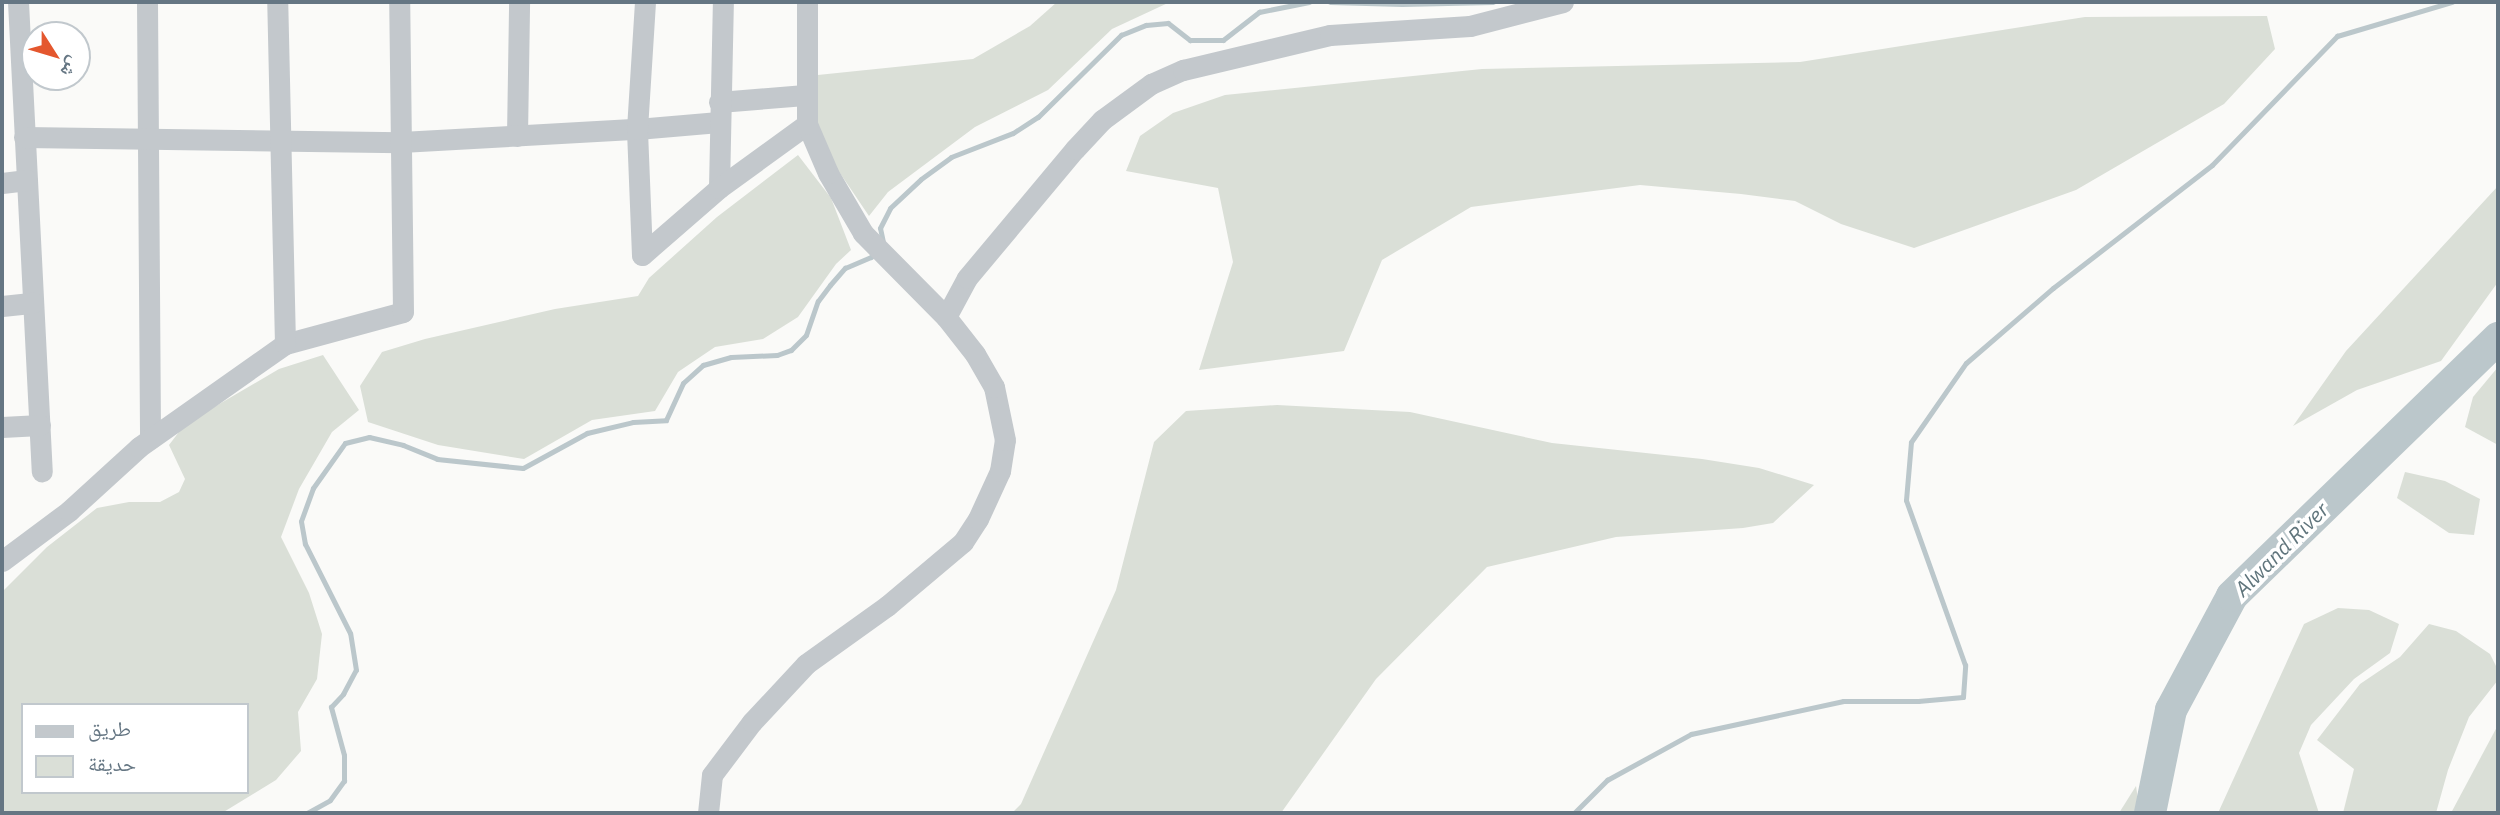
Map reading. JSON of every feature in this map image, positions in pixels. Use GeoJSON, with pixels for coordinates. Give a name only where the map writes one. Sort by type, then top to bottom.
{"type":"FeatureCollection","features":[{"type":"Feature","properties":{"kind":"street"},"geometry":{"type":"LineString","coordinates":[[18,2],[11,53],[24,137],[42,471]]}},
{"type":"Feature","properties":{"kind":"street"},"geometry":{"type":"LineString","coordinates":[[147,2],[150,439]]}},
{"type":"Feature","properties":{"kind":"street"},"geometry":{"type":"LineString","coordinates":[[277,2],[278,139],[285,344]]}},
{"type":"Feature","properties":{"kind":"street"},"geometry":{"type":"LineString","coordinates":[[2,561],[69,511],[150,439],[285,344],[403,312],[399,2]]}},
{"type":"Feature","properties":{"kind":"street"},"geometry":{"type":"LineString","coordinates":[[517,136],[519,2]]}},
{"type":"Feature","properties":{"kind":"street"},"geometry":{"type":"LineString","coordinates":[[645,2],[637,129],[642,255],[719,188],[807,124]]}},
{"type":"Feature","properties":{"kind":"street"},"geometry":{"type":"LineString","coordinates":[[719,188],[723,2]]}},
{"type":"Feature","properties":{"kind":"street"},"geometry":{"type":"LineString","coordinates":[[705,810],[712,775],[752,722],[806,664],[896,598],[963,542],[978,519],[1000,471],[1005,440],[993,387],[975,354],[946,317],[863,233],[828,173],[807,124],[807,2]]}},
{"type":"Feature","properties":{"kind":"street"},"geometry":{"type":"LineString","coordinates":[[946,317],[967,278],[1084,139],[1102,120],[1151,84],[1184,70],[1329,35],[1469,26],[1563,2]]}},
{"type":"Feature","properties":{"kind":"street"},"geometry":{"type":"LineString","coordinates":[[24,137],[401,142],[517,136],[637,129],[805,95]]}},
{"type":"Feature","properties":{"kind":"street"},"geometry":{"type":"LineString","coordinates":[[2,183],[27,180]]}},
{"type":"Feature","properties":{"kind":"street"},"geometry":{"type":"LineString","coordinates":[[2,306],[33,303]]}},
{"type":"Feature","properties":{"kind":"street"},"geometry":{"type":"LineString","coordinates":[[2,427],[40,425]]}},
{"type":"Feature","properties":{"kind":"green space"},"geometry":{"type":"Polygon","coordinates":[[[1057,2],[1170,2],[1112,29],[1048,90],[975,127],[888,192],[869,216],[823,148],[808,76],[973,59],[1030,26],[1057,2]]]}},
{"type":"Feature","properties":{"kind":"green space"},"geometry":{"type":"Polygon","coordinates":[[[2267,16],[2275,49],[2224,104],[2076,190],[1914,248],[1841,224],[1795,201],[1741,194],[1640,185],[1471,207],[1382,260],[1344,351],[1199,370],[1233,262],[1218,188],[1126,171],[1140,136],[1173,113],[1225,95],[1482,69],[1800,62],[2085,17],[2267,16]]]}},
{"type":"Feature","properties":{"kind":"green space"},"geometry":{"type":"Polygon","coordinates":[[[798,155],[831,198],[851,250],[836,264],[798,317],[763,339],[715,347],[678,372],[655,411],[592,420],[524,459],[438,445],[368,422],[360,386],[382,352],[425,339],[555,309],[638,296],[649,278],[717,217],[798,155]]]}},
{"type":"Feature","properties":{"kind":"green space"},"geometry":{"type":"Polygon","coordinates":[[[2498,186],[2498,282],[2441,361],[2357,390],[2293,426],[2346,351],[2498,186]]]}},
{"type":"Feature","properties":{"kind":"green space"},"geometry":{"type":"Polygon","coordinates":[[[323,355],[359,410],[332,432],[299,489],[281,537],[309,593],[322,634],[317,679],[298,712],[301,751],[276,780],[222,813],[2,813],[2,592],[47,547],[97,508],[129,502],[160,502],[179,492],[185,479],[169,445],[185,424],[279,369],[323,355]]]}},
{"type":"Feature","properties":{"kind":"green space"},"geometry":{"type":"Polygon","coordinates":[[[2498,367],[2498,445],[2465,427],[2473,397],[2498,367]]]}},
{"type":"Feature","properties":{"kind":"green space"},"geometry":{"type":"Polygon","coordinates":[[[1277,405],[1410,412],[1552,443],[1702,459],[1759,468],[1814,485],[1773,523],[1743,528],[1616,537],[1487,567],[1376,679],[1281,813],[1012,813],[1021,804],[1116,590],[1154,442],[1186,411],[1277,405]]]}},
{"type":"Feature","properties":{"kind":"green space"},"geometry":{"type":"Polygon","coordinates":[[[2405,472],[2445,481],[2480,499],[2474,535],[2449,533],[2397,498],[2405,472]]]}},
{"type":"Feature","properties":{"kind":"green space"},"geometry":{"type":"Polygon","coordinates":[[[2338,608],[2369,610],[2399,624],[2390,653],[2354,679],[2311,725],[2299,753],[2319,813],[2218,813],[2304,624],[2338,608]]]}},
{"type":"Feature","properties":{"kind":"green space"},"geometry":{"type":"Polygon","coordinates":[[[2429,624],[2456,631],[2490,654],[2498,670],[2498,680],[2469,717],[2448,770],[2436,813],[2343,813],[2354,769],[2317,740],[2360,684],[2400,657],[2429,624]]]}},
{"type":"Feature","properties":{"kind":"green space"},"geometry":{"type":"Polygon","coordinates":[[[2498,725],[2498,813],[2451,813],[2498,725]]]}},
{"type":"Feature","properties":{"kind":"green space"},"geometry":{"type":"Polygon","coordinates":[[[2136,786],[2140,813],[2119,813],[2136,786]]]}},
{"type":"Feature","properties":{"kind":"waterway"},"geometry":{"type":"LineString","coordinates":[[883,242],[880,228],[890,208],[921,179],[951,157],[1013,133],[1038,117],[1121,35],[1146,25],[1168,23],[1190,40],[1223,40],[1259,12],[1309,2]]}},
{"type":"Feature","properties":{"kind":"waterway"},"geometry":{"type":"LineString","coordinates":[[1330,2],[1493,2]]}},
{"type":"Feature","properties":{"kind":"waterway"},"geometry":{"type":"LineString","coordinates":[[1574,813],[1607,780],[1691,734],[1843,701],[1918,701],[1963,697],[1965,665],[1906,500],[1911,442],[1966,363],[2053,288],[2212,165],[2337,36],[2452,2]]}},
{"type":"Feature","properties":{"kind":"waterway"},"geometry":{"type":"LineString","coordinates":[[307,813],[330,800],[344,781],[344,755],[331,707],[343,694],[356,670],[350,633],[305,544],[301,521],[313,488],[345,443],[369,437],[403,445],[437,459],[523,468],[587,433],[633,422],[666,420],[683,383],[703,365],[731,357],[777,355],[791,350],[806,335],[818,301],[830,285],[845,268],[871,257],[875,252]]}},
{"type":"Feature","properties":{"kind":"waterway","name":"Alwand River"},"geometry":{"type":"LineString","coordinates":[[2150,813],[2171,710],[2232,596],[2498,338]]}}]}
